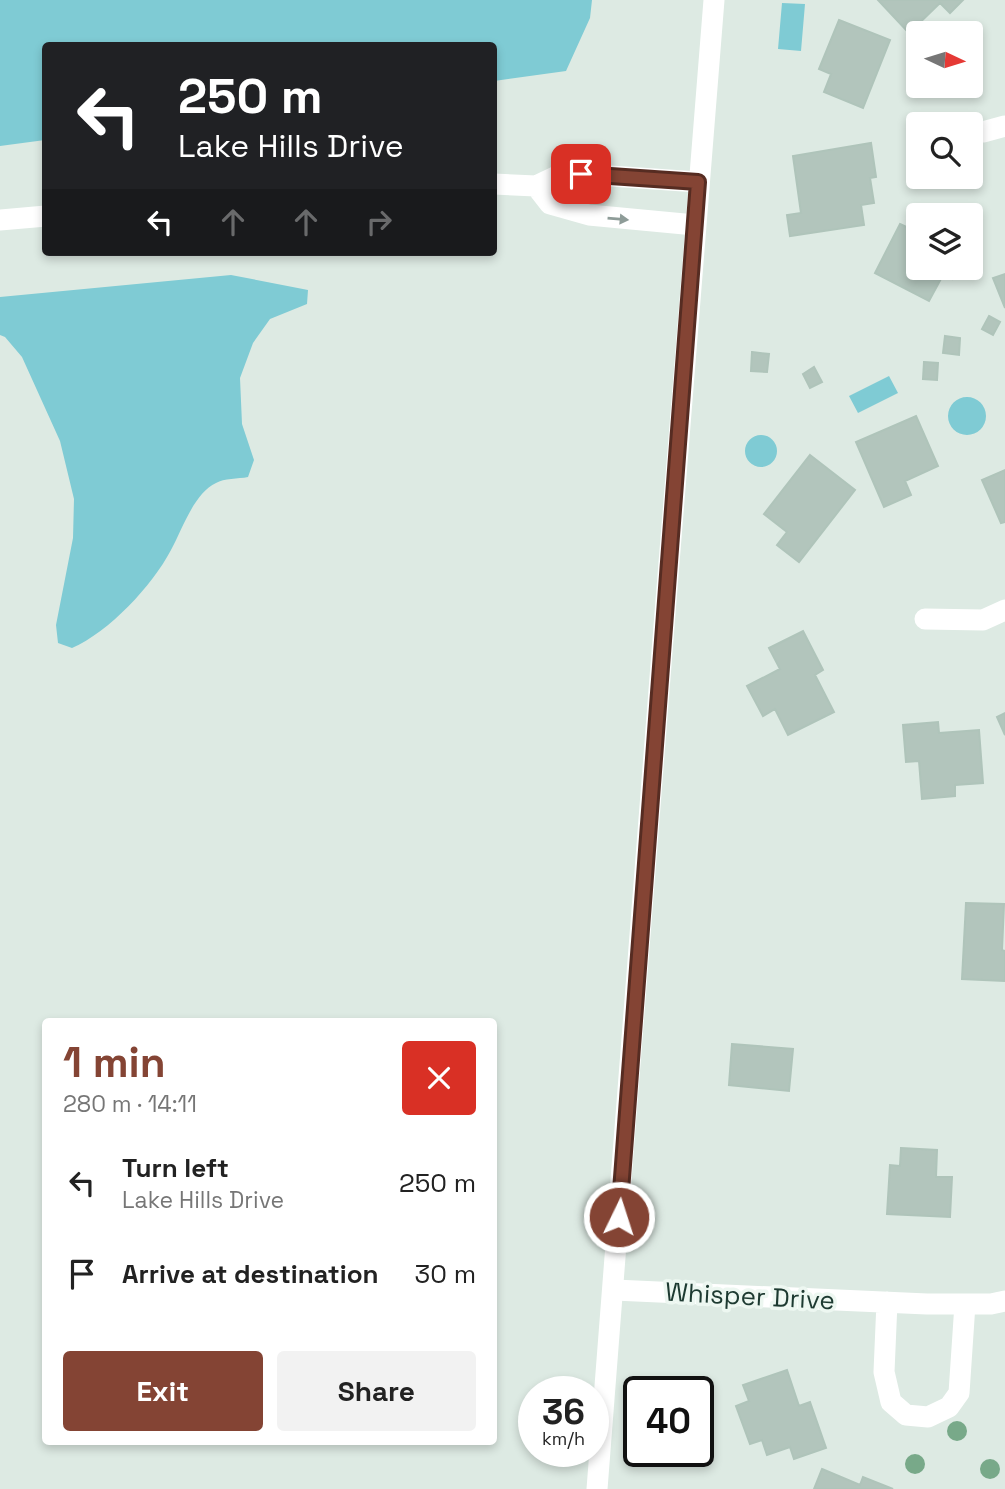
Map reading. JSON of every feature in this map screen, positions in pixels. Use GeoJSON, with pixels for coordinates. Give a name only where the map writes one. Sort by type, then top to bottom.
{"type":"FeatureCollection","features":[{"type":"Feature","properties":{"kind":"street"},"geometry":{"type":"LineString","coordinates":[[597,1489],[714,0]]}},
{"type":"Feature","properties":{"kind":"street"},"geometry":{"type":"LineString","coordinates":[[983,132],[1005,126]]}},
{"type":"Feature","properties":{"kind":"street"},"geometry":{"type":"LineString","coordinates":[[497,184],[536,186],[557,176],[581,174],[698,182]]}},
{"type":"Feature","properties":{"kind":"street"},"geometry":{"type":"LineString","coordinates":[[536,186],[550,204],[579,213],[695,225]]}},
{"type":"Feature","properties":{"kind":"street"},"geometry":{"type":"LineString","coordinates":[[0,220],[42,216]]}},
{"type":"Feature","properties":{"kind":"street"},"geometry":{"type":"LineString","coordinates":[[925,619],[983,620],[1005,610]]}},
{"type":"Feature","properties":{"kind":"street","name":"Whisper Drive"},"geometry":{"type":"LineString","coordinates":[[614,1290],[927,1304],[991,1304],[1005,1301]]}},
{"type":"Feature","properties":{"kind":"street"},"geometry":{"type":"LineString","coordinates":[[887,1302],[884,1372],[891,1402],[906,1415],[928,1417],[949,1406],[959,1393],[965,1304]]}},
{"type":"Feature","properties":{"kind":"water"},"geometry":{"type":"Polygon","coordinates":[[[0,0],[592,0],[590,18],[566,71],[497,81],[497,42],[42,42],[42,140],[0,146],[0,0]]]}},
{"type":"Feature","properties":{"kind":"water"},"geometry":{"type":"Polygon","coordinates":[[[782,3],[805,4],[801,51],[778,49],[782,3]]]}},
{"type":"Feature","properties":{"kind":"water"},"geometry":{"type":"Polygon","coordinates":[[[231,275],[308,290],[307,304],[270,319],[253,343],[240,378],[242,424],[254,460],[248,477],[219,481],[201,495],[163,564],[141,593],[115,619],[72,648],[58,643],[56,625],[73,538],[74,499],[60,441],[22,357],[5,337],[0,335],[0,297],[231,275]]]}},
{"type":"Feature","properties":{"kind":"water"},"geometry":{"type":"Polygon","coordinates":[[[889,376],[898,393],[858,413],[849,396],[889,376]]]}},
{"type":"Feature","properties":{"kind":"water"},"geometry":{"type":"Polygon","coordinates":[[[967,397],[980,403],[986,416],[980,429],[967,435],[954,429],[948,416],[954,403],[967,397]]]}},
{"type":"Feature","properties":{"kind":"water"},"geometry":{"type":"Polygon","coordinates":[[[761,435],[772,440],[777,451],[772,462],[761,467],[750,462],[745,451],[750,440],[761,435]]]}},
{"type":"Feature","properties":{"kind":"building"},"geometry":{"type":"Polygon","coordinates":[[[878,0],[963,0],[950,13],[940,3],[921,21],[906,21],[906,30],[878,0]]]}},
{"type":"Feature","properties":{"kind":"building"},"geometry":{"type":"Polygon","coordinates":[[[839,20],[890,40],[863,108],[824,92],[831,74],[819,69],[839,20]]]}},
{"type":"Feature","properties":{"kind":"building"},"geometry":{"type":"Polygon","coordinates":[[[871,143],[876,177],[870,178],[874,203],[861,205],[864,225],[790,236],[787,215],[801,213],[793,156],[871,143]]]}},
{"type":"Feature","properties":{"kind":"building"},"geometry":{"type":"Polygon","coordinates":[[[900,224],[906,227],[906,280],[940,280],[929,301],[875,273],[900,224]]]}},
{"type":"Feature","properties":{"kind":"building"},"geometry":{"type":"Polygon","coordinates":[[[1005,274],[1005,308],[993,278],[1005,274]]]}},
{"type":"Feature","properties":{"kind":"building"},"geometry":{"type":"Polygon","coordinates":[[[989,316],[1000,322],[993,335],[982,329],[989,316]]]}},
{"type":"Feature","properties":{"kind":"building"},"geometry":{"type":"Polygon","coordinates":[[[945,336],[960,338],[959,355],[943,353],[945,336]]]}},
{"type":"Feature","properties":{"kind":"building"},"geometry":{"type":"Polygon","coordinates":[[[752,352],[769,354],[767,372],[751,371],[752,352]]]}},
{"type":"Feature","properties":{"kind":"building"},"geometry":{"type":"Polygon","coordinates":[[[924,362],[938,363],[937,380],[923,379],[924,362]]]}},
{"type":"Feature","properties":{"kind":"building"},"geometry":{"type":"Polygon","coordinates":[[[814,367],[822,382],[810,388],[803,374],[814,367]]]}},
{"type":"Feature","properties":{"kind":"building"},"geometry":{"type":"Polygon","coordinates":[[[916,416],[938,466],[905,481],[911,495],[884,507],[856,442],[916,416]]]}},
{"type":"Feature","properties":{"kind":"building"},"geometry":{"type":"Polygon","coordinates":[[[810,455],[855,490],[799,562],[777,545],[787,532],[764,514],[810,455]]]}},
{"type":"Feature","properties":{"kind":"building"},"geometry":{"type":"Polygon","coordinates":[[[1005,470],[1005,522],[1001,523],[982,480],[1005,470]]]}},
{"type":"Feature","properties":{"kind":"building"},"geometry":{"type":"Polygon","coordinates":[[[803,631],[823,670],[815,675],[834,712],[788,735],[775,709],[763,716],[747,686],[780,669],[769,648],[803,631]]]}},
{"type":"Feature","properties":{"kind":"building"},"geometry":{"type":"Polygon","coordinates":[[[1005,713],[1005,735],[997,717],[1005,713]]]}},
{"type":"Feature","properties":{"kind":"building"},"geometry":{"type":"Polygon","coordinates":[[[938,722],[939,733],[979,730],[983,783],[955,785],[955,796],[922,799],[919,761],[906,762],[903,725],[938,722]]]}},
{"type":"Feature","properties":{"kind":"building"},"geometry":{"type":"Polygon","coordinates":[[[966,903],[1004,904],[1002,950],[1005,951],[1005,981],[962,979],[966,903]]]}},
{"type":"Feature","properties":{"kind":"building"},"geometry":{"type":"Polygon","coordinates":[[[732,1044],[793,1049],[789,1091],[729,1085],[732,1044]]]}},
{"type":"Feature","properties":{"kind":"building"},"geometry":{"type":"Polygon","coordinates":[[[901,1148],[937,1150],[936,1177],[952,1177],[950,1217],[887,1214],[890,1165],[900,1166],[901,1148]]]}},
{"type":"Feature","properties":{"kind":"building"},"geometry":{"type":"Polygon","coordinates":[[[787,1370],[799,1406],[810,1402],[826,1448],[794,1459],[790,1447],[767,1455],[762,1440],[750,1444],[736,1406],[749,1401],[743,1385],[787,1370]]]}},
{"type":"Feature","properties":{"kind":"building"},"geometry":{"type":"Polygon","coordinates":[[[822,1469],[860,1485],[863,1477],[893,1489],[814,1489],[822,1469]]]}},
{"type":"Feature","properties":{"kind":"route"},"geometry":{"type":"LineString","coordinates":[[581,174],[698,182],[619,1217]]}}]}
